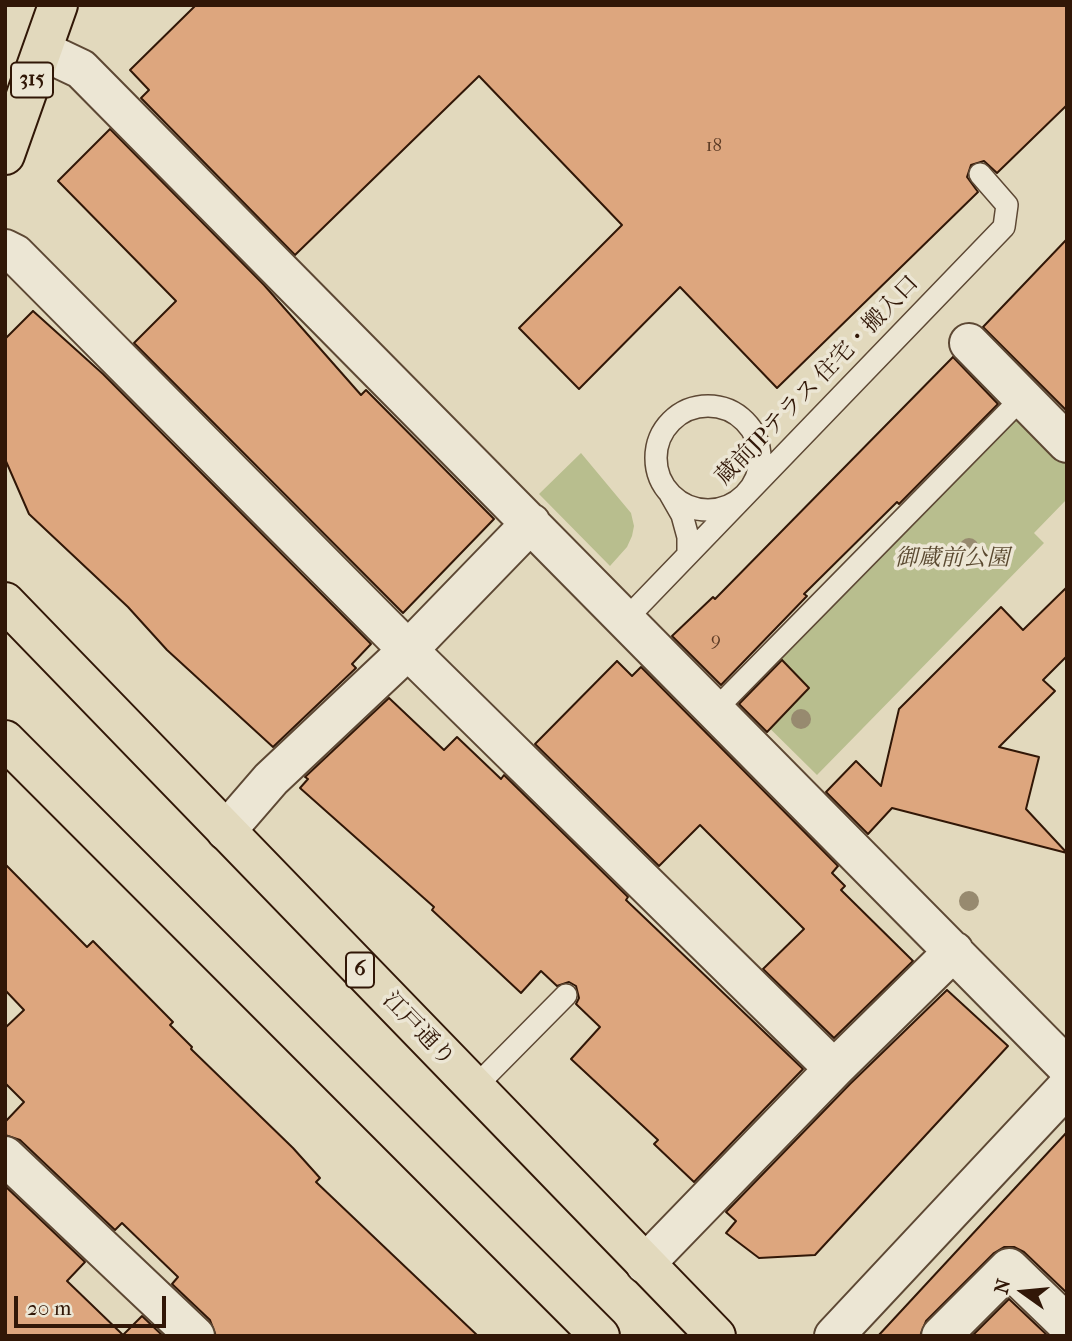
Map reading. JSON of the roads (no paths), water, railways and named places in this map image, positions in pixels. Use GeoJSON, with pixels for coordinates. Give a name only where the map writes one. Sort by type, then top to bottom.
{"type":"FeatureCollection","features":[{"type":"Feature","properties":{"kind":"main road","name":"315"},"geometry":{"type":"LineString","coordinates":[[5,155],[58,5]]}},
{"type":"Feature","properties":{"kind":"main road","name":"江戸通り"},"geometry":{"type":"LineString","coordinates":[[5,602],[716,1336]]}},
{"type":"Feature","properties":{"kind":"main road"},"geometry":{"type":"LineString","coordinates":[[5,740],[600,1336]]}},
{"type":"Feature","properties":{"kind":"street"},"geometry":{"type":"LineString","coordinates":[[43,51],[81,69],[627,618],[1067,1067]]}},
{"type":"Feature","properties":{"kind":"street"},"geometry":{"type":"LineString","coordinates":[[5,249],[15,254],[408,650],[834,1069]]}},
{"type":"Feature","properties":{"kind":"street"},"geometry":{"type":"LineString","coordinates":[[969,343],[1067,443]]}},
{"type":"Feature","properties":{"kind":"street"},"geometry":{"type":"LineString","coordinates":[[226,831],[271,779],[408,650],[531,523]]}},
{"type":"Feature","properties":{"kind":"street"},"geometry":{"type":"LineString","coordinates":[[645,1264],[834,1069],[954,951]]}},
{"type":"Feature","properties":{"kind":"street"},"geometry":{"type":"LineString","coordinates":[[834,1336],[1067,1087]]}},
{"type":"Feature","properties":{"kind":"street"},"geometry":{"type":"LineString","coordinates":[[5,1156],[178,1330]]}},
{"type":"Feature","properties":{"kind":"street"},"geometry":{"type":"LineString","coordinates":[[941,1336],[1009,1268],[1067,1324]]}},
{"type":"Feature","properties":{"kind":"lane","name":"蔵前JPテラス 住宅・搬入口"},"geometry":{"type":"LineString","coordinates":[[627,618],[1004,227],[1007,205],[979,174]]}},
{"type":"Feature","properties":{"kind":"lane"},"geometry":{"type":"LineString","coordinates":[[715,710],[1022,398]]}},
{"type":"Feature","properties":{"kind":"lane"},"geometry":{"type":"LineString","coordinates":[[688,554],[688,537],[682,515],[661,480],[656,462],[664,429],[676,416],[690,408],[708,405],[725,407],[739,415],[783,456]]}},
{"type":"Feature","properties":{"kind":"lane"},"geometry":{"type":"LineString","coordinates":[[670,494],[684,505],[701,510],[719,509],[735,503],[748,492],[757,477],[761,460],[752,428],[739,415]]}},
{"type":"Feature","properties":{"kind":"lane"},"geometry":{"type":"LineString","coordinates":[[474,1088],[566,995]]}},
{"type":"Feature","properties":{"kind":"park label","name":"御蔵前公園"},"geometry":{"type":"Point","coordinates":[952,559]}}]}
